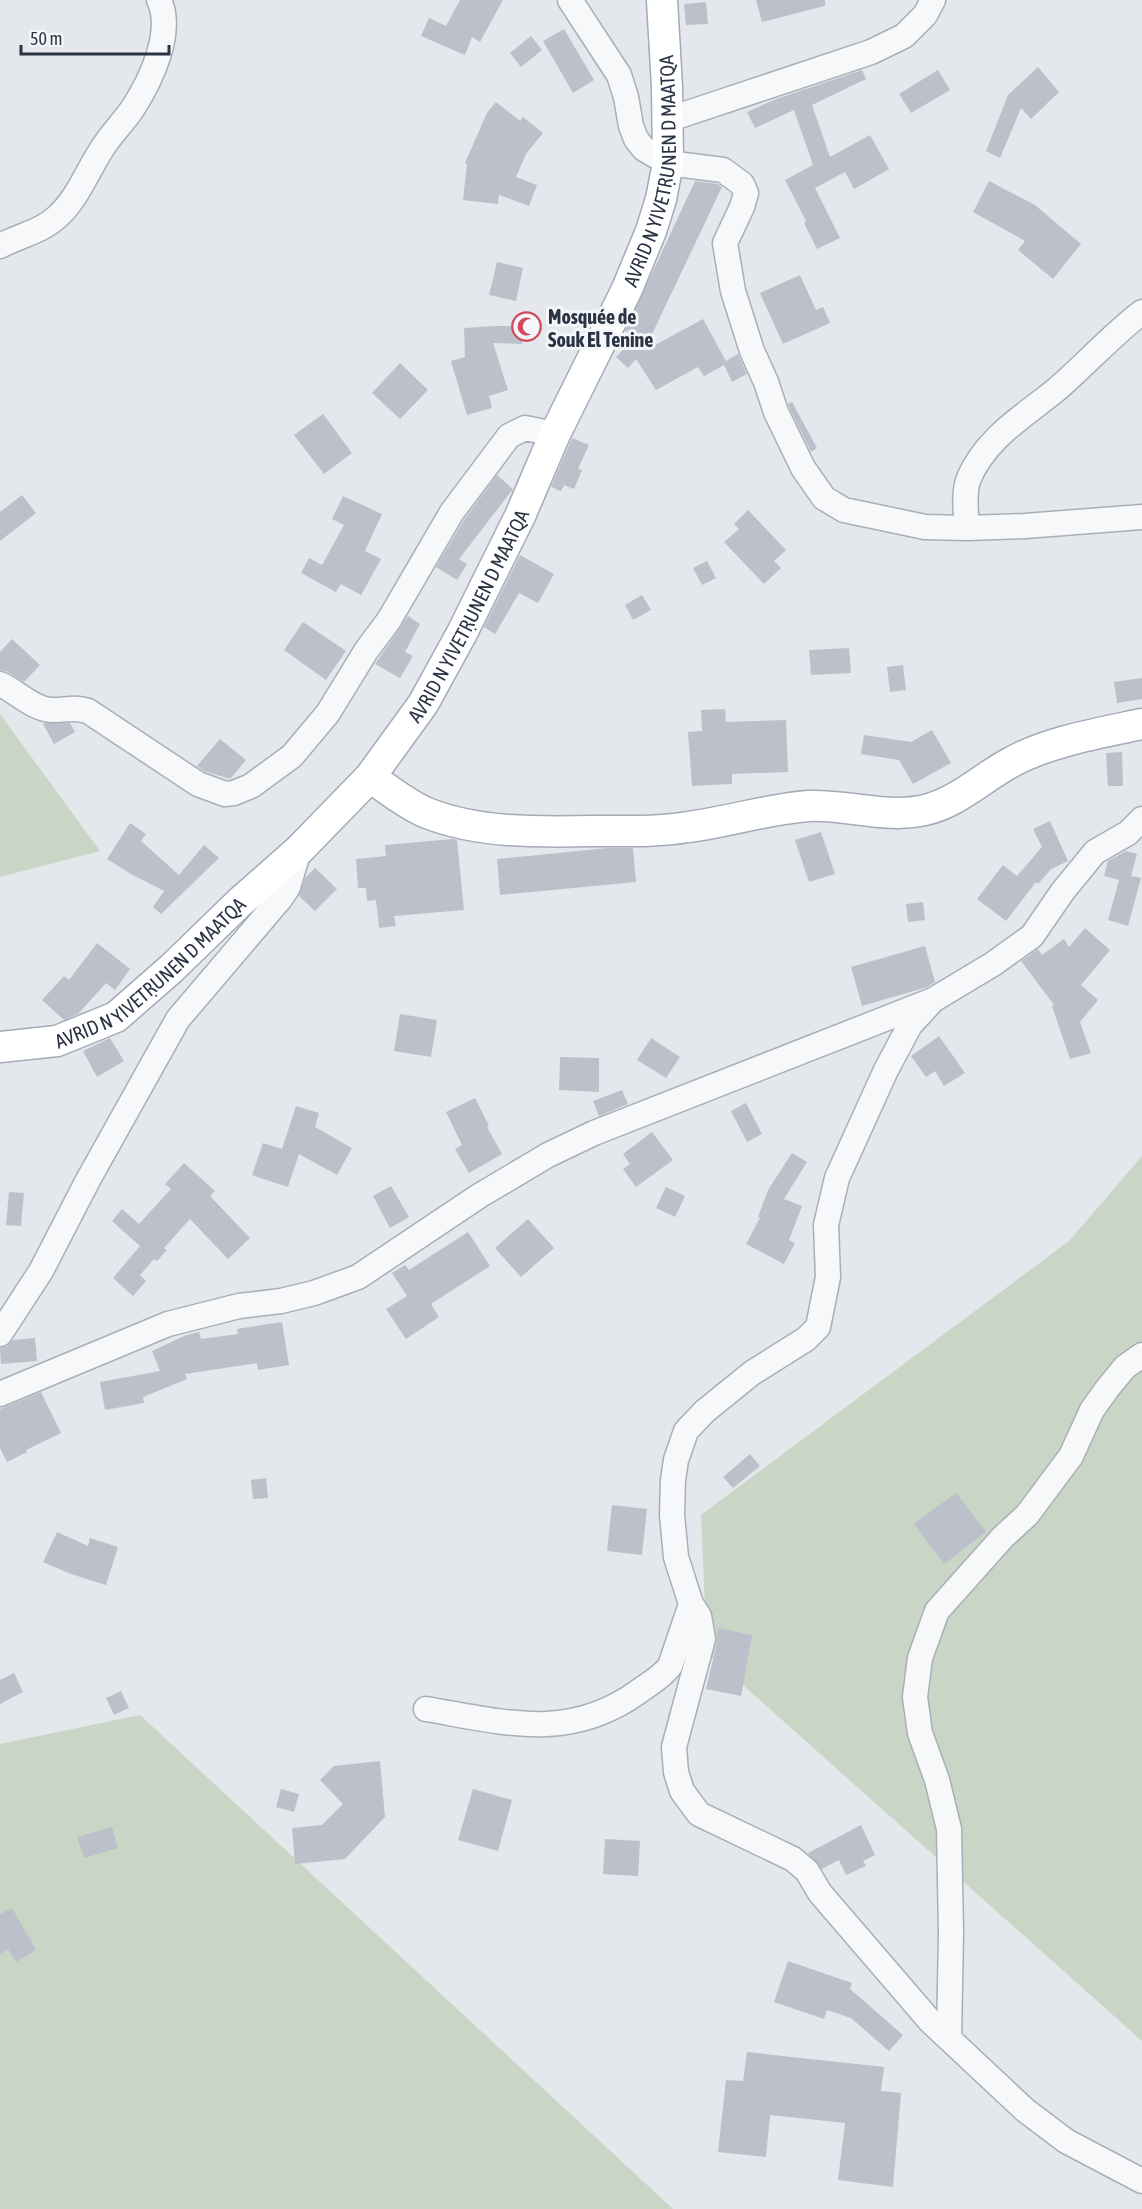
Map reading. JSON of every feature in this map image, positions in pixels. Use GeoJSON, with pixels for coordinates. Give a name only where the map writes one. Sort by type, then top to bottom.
{"type":"FeatureCollection","features":[{"type":"Feature","properties":{"kind":"main road","name":"AVRID N YIVETṚUNEN D MAATQA"},"geometry":{"type":"LineString","coordinates":[[0,1047],[57,1041],[116,1017],[299,850],[370,777],[423,704],[462,633],[520,516],[555,434],[627,289],[661,199],[668,163],[662,0]]}},
{"type":"Feature","properties":{"kind":"main road"},"geometry":{"type":"LineString","coordinates":[[370,777],[426,812],[459,822],[505,829],[539,831],[657,831],[710,824],[772,810],[810,806],[902,813],[927,810],[962,794],[1008,764],[1037,751],[1142,724]]}},
{"type":"Feature","properties":{"kind":"street"},"geometry":{"type":"LineString","coordinates":[[0,246],[39,229],[57,218],[78,193],[100,151],[133,109],[160,51],[165,27],[164,9],[159,0]]}},
{"type":"Feature","properties":{"kind":"street"},"geometry":{"type":"LineString","coordinates":[[570,0],[619,75],[636,139],[644,149],[668,163],[723,170],[742,184],[746,194],[726,243],[733,291],[752,351],[776,412],[803,468],[824,498],[844,510],[925,527],[967,528],[1142,517]]}},
{"type":"Feature","properties":{"kind":"street"},"geometry":{"type":"LineString","coordinates":[[668,120],[871,52],[904,36],[925,15],[933,0]]}},
{"type":"Feature","properties":{"kind":"street"},"geometry":{"type":"LineString","coordinates":[[967,528],[965,508],[968,480],[987,448],[1057,388],[1115,333],[1142,312]]}},
{"type":"Feature","properties":{"kind":"street"},"geometry":{"type":"LineString","coordinates":[[0,684],[39,707],[50,710],[76,707],[88,711],[198,784],[225,794],[251,786],[292,756],[328,713],[366,651],[389,620],[452,512],[509,436],[525,428],[555,434]]}},
{"type":"Feature","properties":{"kind":"street"},"geometry":{"type":"LineString","coordinates":[[0,1394],[168,1324],[239,1306],[280,1301],[314,1293],[358,1277],[480,1196],[548,1155],[594,1133],[933,1000],[993,964],[1032,936],[1063,891],[1095,852],[1128,833],[1142,819]]}},
{"type":"Feature","properties":{"kind":"street"},"geometry":{"type":"LineString","coordinates":[[0,1334],[40,1272],[88,1180],[178,1019],[280,899],[288,887],[299,850]]}},
{"type":"Feature","properties":{"kind":"street"},"geometry":{"type":"LineString","coordinates":[[933,1000],[910,1025],[886,1070],[837,1178],[826,1226],[828,1277],[818,1327],[798,1345],[752,1373],[705,1411],[686,1431],[681,1443],[673,1480],[672,1515],[676,1557],[691,1604],[699,1617],[703,1639],[674,1747],[676,1773],[682,1791],[699,1814],[793,1859],[807,1871],[820,1893],[930,2021],[1025,2110],[1066,2141],[1142,2181]]}},
{"type":"Feature","properties":{"kind":"street"},"geometry":{"type":"LineString","coordinates":[[949,2038],[951,1933],[949,1829],[938,1780],[920,1733],[915,1697],[920,1658],[937,1611],[1003,1537],[1027,1515],[1071,1456],[1092,1410],[1107,1389],[1125,1367],[1142,1355]]}},
{"type":"Feature","properties":{"kind":"street"},"geometry":{"type":"LineString","coordinates":[[426,1709],[529,1725],[571,1723],[595,1716],[626,1701],[665,1673],[670,1666],[691,1604]]}},
{"type":"Feature","properties":{"kind":"green space"},"geometry":{"type":"Polygon","coordinates":[[[0,714],[100,851],[0,877],[0,714]]]}},
{"type":"Feature","properties":{"kind":"green space"},"geometry":{"type":"Polygon","coordinates":[[[1142,1156],[1142,2041],[707,1653],[701,1515],[1069,1241],[1142,1156]]]}},
{"type":"Feature","properties":{"kind":"green space"},"geometry":{"type":"Polygon","coordinates":[[[140,1715],[673,2209],[0,2209],[0,1744],[140,1715]]]}},
{"type":"Feature","properties":{"kind":"building"},"geometry":{"type":"Polygon","coordinates":[[[460,0],[503,0],[480,42],[472,37],[465,55],[421,36],[429,18],[446,26],[460,0]]]}},
{"type":"Feature","properties":{"kind":"building"},"geometry":{"type":"Polygon","coordinates":[[[756,0],[825,0],[825,6],[762,22],[756,0]]]}},
{"type":"Feature","properties":{"kind":"building"},"geometry":{"type":"Polygon","coordinates":[[[706,2],[708,24],[686,25],[684,4],[706,2]]]}},
{"type":"Feature","properties":{"kind":"building"},"geometry":{"type":"Polygon","coordinates":[[[564,29],[594,80],[573,93],[543,41],[564,29]]]}},
{"type":"Feature","properties":{"kind":"building"},"geometry":{"type":"Polygon","coordinates":[[[531,36],[542,50],[521,67],[510,53],[531,36]]]}},
{"type":"Feature","properties":{"kind":"building"},"geometry":{"type":"Polygon","coordinates":[[[1038,67],[1059,92],[1031,119],[1021,108],[1000,158],[986,151],[1008,95],[1038,67]]]}},
{"type":"Feature","properties":{"kind":"building"},"geometry":{"type":"Polygon","coordinates":[[[862,70],[866,79],[812,105],[830,157],[870,135],[889,169],[854,189],[845,172],[815,188],[840,238],[817,249],[804,223],[806,221],[785,180],[813,165],[794,110],[755,128],[747,112],[776,99],[862,70]]]}},
{"type":"Feature","properties":{"kind":"building"},"geometry":{"type":"Polygon","coordinates":[[[938,70],[950,90],[911,113],[899,94],[938,70]]]}},
{"type":"Feature","properties":{"kind":"building"},"geometry":{"type":"Polygon","coordinates":[[[496,102],[520,121],[523,117],[543,133],[526,154],[516,177],[537,185],[529,206],[499,195],[498,204],[463,200],[467,164],[465,163],[487,113],[496,102]]]}},
{"type":"Feature","properties":{"kind":"building"},"geometry":{"type":"Polygon","coordinates":[[[695,181],[718,184],[722,187],[644,351],[703,319],[726,361],[738,354],[747,374],[732,382],[724,365],[704,376],[698,367],[656,390],[636,359],[628,368],[616,357],[636,336],[625,331],[695,181]]]}},
{"type":"Feature","properties":{"kind":"building"},"geometry":{"type":"Polygon","coordinates":[[[989,181],[1035,205],[1081,244],[1053,279],[1018,250],[1025,241],[973,212],[989,181]]]}},
{"type":"Feature","properties":{"kind":"building"},"geometry":{"type":"Polygon","coordinates":[[[497,262],[523,268],[516,301],[489,295],[497,262]]]}},
{"type":"Feature","properties":{"kind":"building"},"geometry":{"type":"Polygon","coordinates":[[[800,275],[816,310],[823,307],[830,323],[783,344],[760,293],[800,275]]]}},
{"type":"Feature","properties":{"kind":"building"},"geometry":{"type":"Polygon","coordinates":[[[522,326],[522,344],[493,343],[508,390],[489,396],[492,408],[467,415],[451,361],[465,357],[464,328],[522,326]]]}},
{"type":"Feature","properties":{"kind":"building"},"geometry":{"type":"Polygon","coordinates":[[[400,363],[428,390],[400,419],[372,393],[400,363]]]}},
{"type":"Feature","properties":{"kind":"building"},"geometry":{"type":"Polygon","coordinates":[[[792,402],[817,448],[811,452],[789,407],[788,404],[792,402]]]}},
{"type":"Feature","properties":{"kind":"building"},"geometry":{"type":"Polygon","coordinates":[[[323,414],[352,453],[324,474],[294,435],[323,414]]]}},
{"type":"Feature","properties":{"kind":"building"},"geometry":{"type":"Polygon","coordinates":[[[572,438],[589,445],[578,469],[582,470],[574,489],[564,485],[561,491],[551,487],[572,438]]]}},
{"type":"Feature","properties":{"kind":"building"},"geometry":{"type":"Polygon","coordinates":[[[497,475],[513,489],[459,559],[467,564],[457,580],[436,567],[464,520],[497,475]]]}},
{"type":"Feature","properties":{"kind":"building"},"geometry":{"type":"Polygon","coordinates":[[[22,495],[36,513],[0,541],[0,512],[22,495]]]}},
{"type":"Feature","properties":{"kind":"building"},"geometry":{"type":"Polygon","coordinates":[[[343,496],[382,514],[365,551],[381,559],[361,595],[341,584],[336,592],[301,573],[309,558],[322,565],[344,525],[332,519],[343,496]]]}},
{"type":"Feature","properties":{"kind":"building"},"geometry":{"type":"Polygon","coordinates":[[[748,510],[786,550],[774,561],[781,568],[764,584],[724,542],[739,529],[734,524],[748,510]]]}},
{"type":"Feature","properties":{"kind":"building"},"geometry":{"type":"Polygon","coordinates":[[[520,555],[554,574],[538,603],[519,593],[495,634],[484,627],[520,555]]]}},
{"type":"Feature","properties":{"kind":"building"},"geometry":{"type":"Polygon","coordinates":[[[707,561],[716,578],[702,585],[693,568],[707,561]]]}},
{"type":"Feature","properties":{"kind":"building"},"geometry":{"type":"Polygon","coordinates":[[[642,595],[651,610],[633,620],[625,605],[642,595]]]}},
{"type":"Feature","properties":{"kind":"building"},"geometry":{"type":"Polygon","coordinates":[[[408,616],[420,624],[405,652],[413,656],[400,678],[375,664],[408,616]]]}},
{"type":"Feature","properties":{"kind":"building"},"geometry":{"type":"Polygon","coordinates":[[[303,622],[346,651],[326,680],[284,650],[303,622]]]}},
{"type":"Feature","properties":{"kind":"building"},"geometry":{"type":"Polygon","coordinates":[[[12,639],[40,665],[24,682],[0,670],[0,652],[12,639]]]}},
{"type":"Feature","properties":{"kind":"building"},"geometry":{"type":"Polygon","coordinates":[[[849,648],[851,673],[811,675],[809,650],[849,648]]]}},
{"type":"Feature","properties":{"kind":"building"},"geometry":{"type":"Polygon","coordinates":[[[903,665],[906,690],[890,692],[887,667],[903,665]]]}},
{"type":"Feature","properties":{"kind":"building"},"geometry":{"type":"Polygon","coordinates":[[[1142,678],[1142,699],[1117,703],[1114,682],[1142,678]]]}},
{"type":"Feature","properties":{"kind":"building"},"geometry":{"type":"Polygon","coordinates":[[[725,709],[726,722],[786,720],[788,772],[732,774],[732,784],[692,786],[688,732],[702,731],[701,710],[725,709]]]}},
{"type":"Feature","properties":{"kind":"building"},"geometry":{"type":"Polygon","coordinates":[[[70,723],[75,732],[54,744],[43,724],[70,723]]]}},
{"type":"Feature","properties":{"kind":"building"},"geometry":{"type":"Polygon","coordinates":[[[932,730],[951,763],[913,784],[899,760],[861,754],[864,735],[911,742],[932,730]]]}},
{"type":"Feature","properties":{"kind":"building"},"geometry":{"type":"Polygon","coordinates":[[[220,739],[246,760],[230,779],[204,771],[197,766],[220,739]]]}},
{"type":"Feature","properties":{"kind":"building"},"geometry":{"type":"Polygon","coordinates":[[[1122,752],[1123,786],[1108,786],[1106,753],[1122,752]]]}},
{"type":"Feature","properties":{"kind":"building"},"geometry":{"type":"Polygon","coordinates":[[[1050,821],[1068,861],[1051,869],[1038,884],[1036,882],[1006,921],[977,899],[1003,865],[1017,876],[1042,847],[1033,829],[1050,821]]]}},
{"type":"Feature","properties":{"kind":"building"},"geometry":{"type":"Polygon","coordinates":[[[130,823],[146,834],[141,841],[179,875],[204,845],[219,858],[161,914],[153,907],[164,891],[107,859],[130,823]]]}},
{"type":"Feature","properties":{"kind":"building"},"geometry":{"type":"Polygon","coordinates":[[[821,832],[835,874],[809,882],[795,840],[821,832]]]}},
{"type":"Feature","properties":{"kind":"building"},"geometry":{"type":"Polygon","coordinates":[[[457,840],[464,910],[394,916],[396,926],[379,928],[376,900],[367,901],[366,888],[358,888],[356,859],[386,856],[385,845],[457,840]]]}},
{"type":"Feature","properties":{"kind":"building"},"geometry":{"type":"Polygon","coordinates":[[[608,848],[633,848],[636,882],[500,895],[497,859],[608,848]]]}},
{"type":"Feature","properties":{"kind":"building"},"geometry":{"type":"Polygon","coordinates":[[[1126,851],[1137,854],[1131,876],[1141,878],[1128,926],[1108,920],[1119,880],[1104,876],[1108,861],[1126,851]]]}},
{"type":"Feature","properties":{"kind":"building"},"geometry":{"type":"Polygon","coordinates":[[[315,868],[337,889],[315,911],[299,896],[305,878],[315,868]]]}},
{"type":"Feature","properties":{"kind":"building"},"geometry":{"type":"Polygon","coordinates":[[[923,902],[925,920],[908,922],[906,904],[923,902]]]}},
{"type":"Feature","properties":{"kind":"building"},"geometry":{"type":"Polygon","coordinates":[[[1085,928],[1110,950],[1081,985],[1098,1000],[1080,1022],[1091,1053],[1070,1059],[1052,1006],[1054,1005],[1021,961],[1038,949],[1042,955],[1064,939],[1069,947],[1085,928]]]}},
{"type":"Feature","properties":{"kind":"building"},"geometry":{"type":"Polygon","coordinates":[[[97,943],[130,969],[115,990],[106,983],[78,1014],[64,1020],[42,1000],[64,976],[69,980],[97,943]]]}},
{"type":"Feature","properties":{"kind":"building"},"geometry":{"type":"Polygon","coordinates":[[[925,946],[935,982],[927,987],[862,1006],[851,967],[925,946]]]}},
{"type":"Feature","properties":{"kind":"building"},"geometry":{"type":"Polygon","coordinates":[[[400,1014],[437,1020],[431,1057],[394,1051],[400,1014]]]}},
{"type":"Feature","properties":{"kind":"building"},"geometry":{"type":"Polygon","coordinates":[[[939,1036],[965,1073],[944,1086],[935,1071],[926,1077],[911,1056],[939,1036]]]}},
{"type":"Feature","properties":{"kind":"building"},"geometry":{"type":"Polygon","coordinates":[[[110,1038],[124,1061],[97,1077],[83,1051],[110,1038]]]}},
{"type":"Feature","properties":{"kind":"building"},"geometry":{"type":"Polygon","coordinates":[[[651,1038],[680,1057],[666,1078],[637,1060],[651,1038]]]}},
{"type":"Feature","properties":{"kind":"building"},"geometry":{"type":"Polygon","coordinates":[[[560,1057],[599,1058],[599,1092],[559,1090],[560,1057]]]}},
{"type":"Feature","properties":{"kind":"building"},"geometry":{"type":"Polygon","coordinates":[[[622,1090],[628,1104],[599,1116],[593,1101],[622,1090]]]}},
{"type":"Feature","properties":{"kind":"building"},"geometry":{"type":"Polygon","coordinates":[[[475,1098],[502,1154],[469,1173],[455,1149],[462,1145],[446,1112],[475,1098]]]}},
{"type":"Feature","properties":{"kind":"building"},"geometry":{"type":"Polygon","coordinates":[[[746,1103],[762,1134],[747,1142],[731,1111],[746,1103]]]}},
{"type":"Feature","properties":{"kind":"building"},"geometry":{"type":"Polygon","coordinates":[[[296,1106],[319,1113],[315,1127],[352,1148],[337,1175],[299,1154],[288,1187],[252,1175],[263,1143],[282,1149],[296,1106]]]}},
{"type":"Feature","properties":{"kind":"building"},"geometry":{"type":"Polygon","coordinates":[[[652,1132],[673,1160],[636,1187],[623,1169],[630,1164],[623,1154],[652,1132]]]}},
{"type":"Feature","properties":{"kind":"building"},"geometry":{"type":"Polygon","coordinates":[[[792,1153],[807,1162],[784,1199],[802,1206],[789,1240],[795,1243],[784,1264],[746,1244],[760,1218],[758,1217],[768,1190],[792,1153]]]}},
{"type":"Feature","properties":{"kind":"building"},"geometry":{"type":"Polygon","coordinates":[[[184,1163],[215,1191],[210,1196],[250,1238],[228,1259],[190,1219],[164,1248],[167,1250],[157,1261],[154,1259],[140,1275],[146,1281],[133,1296],[113,1278],[140,1246],[112,1221],[122,1209],[139,1224],[171,1189],[165,1184],[184,1163]]]}},
{"type":"Feature","properties":{"kind":"building"},"geometry":{"type":"Polygon","coordinates":[[[391,1186],[409,1217],[390,1228],[373,1196],[391,1186]]]}},
{"type":"Feature","properties":{"kind":"building"},"geometry":{"type":"Polygon","coordinates":[[[666,1187],[685,1196],[675,1217],[656,1208],[666,1187]]]}},
{"type":"Feature","properties":{"kind":"building"},"geometry":{"type":"Polygon","coordinates":[[[9,1192],[24,1193],[21,1226],[6,1225],[9,1192]]]}},
{"type":"Feature","properties":{"kind":"building"},"geometry":{"type":"Polygon","coordinates":[[[528,1219],[554,1248],[521,1277],[495,1248],[528,1219]]]}},
{"type":"Feature","properties":{"kind":"building"},"geometry":{"type":"Polygon","coordinates":[[[468,1232],[490,1266],[431,1304],[439,1317],[406,1339],[386,1309],[407,1296],[392,1273],[405,1265],[409,1270],[468,1232]]]}},
{"type":"Feature","properties":{"kind":"building"},"geometry":{"type":"Polygon","coordinates":[[[282,1322],[289,1365],[258,1370],[257,1363],[185,1374],[187,1379],[143,1397],[144,1403],[105,1410],[100,1382],[160,1371],[152,1351],[184,1336],[199,1332],[201,1339],[238,1334],[237,1329],[282,1322]]]}},
{"type":"Feature","properties":{"kind":"building"},"geometry":{"type":"Polygon","coordinates":[[[35,1338],[37,1361],[1,1364],[0,1348],[7,1346],[13,1340],[35,1338]]]}},
{"type":"Feature","properties":{"kind":"building"},"geometry":{"type":"Polygon","coordinates":[[[41,1392],[61,1433],[7,1462],[0,1448],[0,1409],[41,1392]]]}},
{"type":"Feature","properties":{"kind":"building"},"geometry":{"type":"Polygon","coordinates":[[[750,1454],[760,1466],[733,1488],[723,1477],[750,1454]]]}},
{"type":"Feature","properties":{"kind":"building"},"geometry":{"type":"Polygon","coordinates":[[[266,1478],[268,1498],[253,1499],[251,1480],[266,1478]]]}},
{"type":"Feature","properties":{"kind":"building"},"geometry":{"type":"Polygon","coordinates":[[[956,1493],[986,1532],[944,1564],[914,1524],[956,1493]]]}},
{"type":"Feature","properties":{"kind":"building"},"geometry":{"type":"Polygon","coordinates":[[[612,1505],[647,1509],[642,1555],[607,1551],[612,1505]]]}},
{"type":"Feature","properties":{"kind":"building"},"geometry":{"type":"Polygon","coordinates":[[[57,1532],[88,1546],[90,1538],[118,1547],[106,1585],[43,1562],[57,1532]]]}},
{"type":"Feature","properties":{"kind":"building"},"geometry":{"type":"Polygon","coordinates":[[[718,1628],[752,1635],[741,1696],[706,1689],[717,1643],[718,1628]]]}},
{"type":"Feature","properties":{"kind":"building"},"geometry":{"type":"Polygon","coordinates":[[[14,1673],[23,1692],[0,1704],[0,1680],[14,1673]]]}},
{"type":"Feature","properties":{"kind":"building"},"geometry":{"type":"Polygon","coordinates":[[[121,1691],[129,1708],[114,1715],[106,1698],[121,1691]]]}},
{"type":"Feature","properties":{"kind":"building"},"geometry":{"type":"Polygon","coordinates":[[[380,1761],[385,1817],[345,1859],[295,1864],[292,1828],[322,1825],[343,1804],[320,1780],[334,1766],[380,1761]]]}},
{"type":"Feature","properties":{"kind":"building"},"geometry":{"type":"Polygon","coordinates":[[[281,1789],[299,1794],[294,1812],[276,1807],[281,1789]]]}},
{"type":"Feature","properties":{"kind":"building"},"geometry":{"type":"Polygon","coordinates":[[[473,1789],[512,1800],[498,1851],[458,1840],[473,1789]]]}},
{"type":"Feature","properties":{"kind":"building"},"geometry":{"type":"Polygon","coordinates":[[[861,1825],[875,1855],[863,1861],[866,1866],[846,1875],[839,1860],[822,1869],[808,1853],[861,1825]]]}},
{"type":"Feature","properties":{"kind":"building"},"geometry":{"type":"Polygon","coordinates":[[[112,1827],[118,1848],[84,1858],[77,1837],[112,1827]]]}},
{"type":"Feature","properties":{"kind":"building"},"geometry":{"type":"Polygon","coordinates":[[[605,1839],[640,1841],[638,1876],[603,1874],[605,1839]]]}},
{"type":"Feature","properties":{"kind":"building"},"geometry":{"type":"Polygon","coordinates":[[[12,1908],[36,1950],[16,1962],[8,1949],[0,1954],[0,1914],[12,1908]]]}},
{"type":"Feature","properties":{"kind":"building"},"geometry":{"type":"Polygon","coordinates":[[[788,1961],[852,1983],[850,1989],[903,2035],[889,2051],[851,2018],[827,2010],[824,2019],[774,2002],[788,1961]]]}},
{"type":"Feature","properties":{"kind":"building"},"geometry":{"type":"Polygon","coordinates":[[[747,2052],[884,2067],[881,2091],[901,2093],[893,2187],[838,2180],[845,2123],[770,2115],[766,2157],[718,2152],[726,2080],[743,2081],[747,2052]]]}},
{"type":"Feature","properties":{"kind":"place","name":"Mosquée de Souk El Tenine"},"geometry":{"type":"Point","coordinates":[527,327]}}]}
